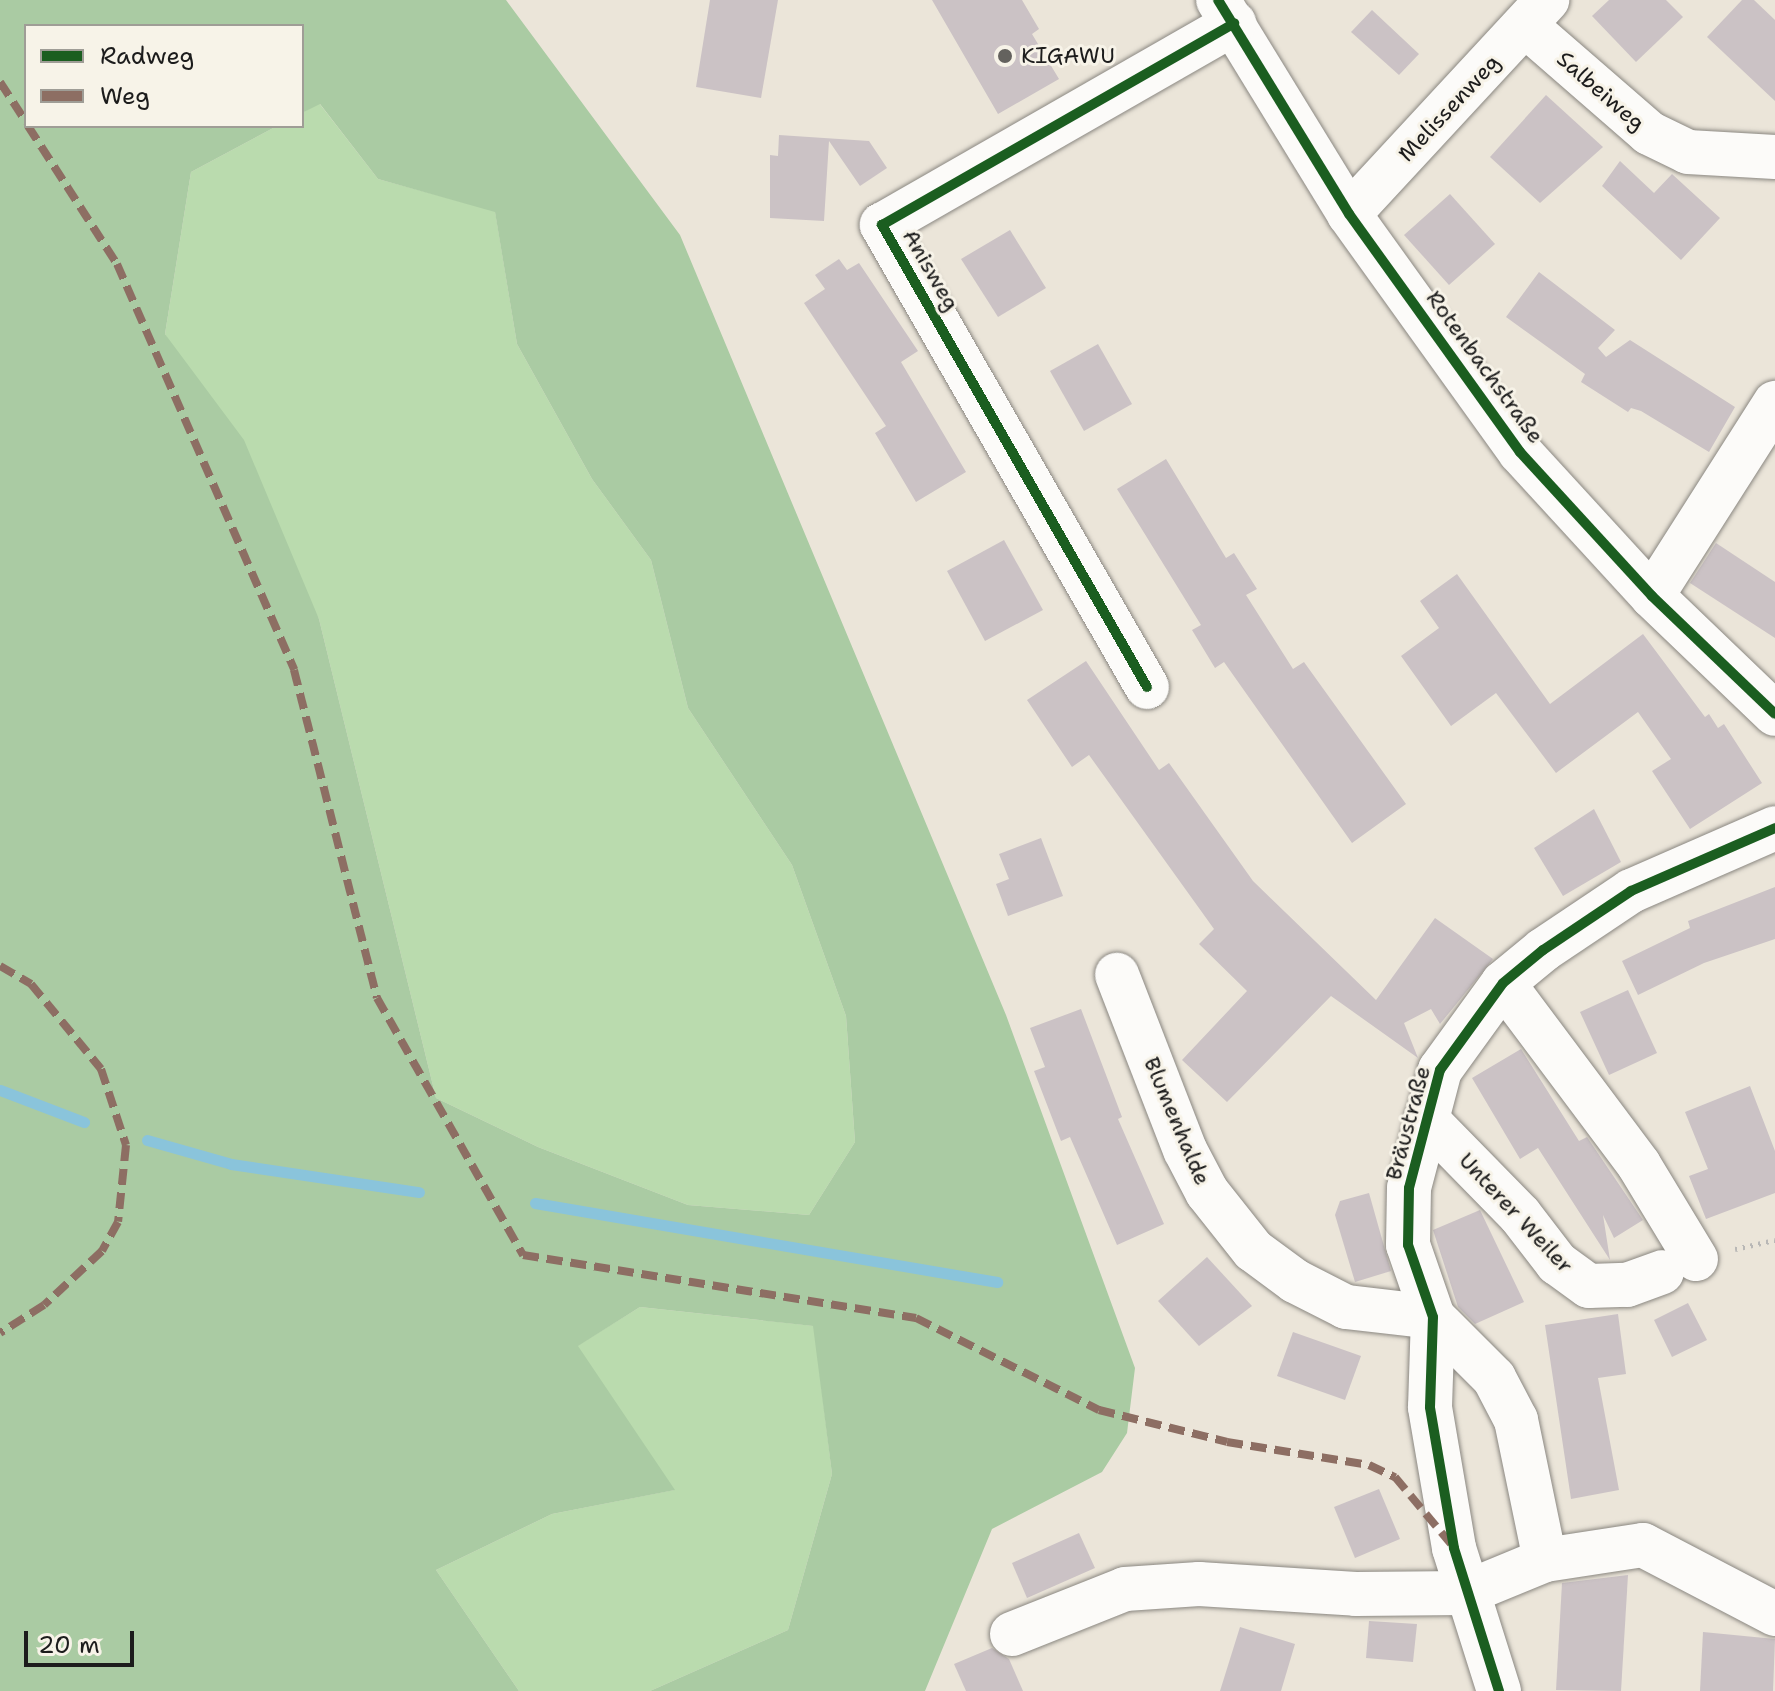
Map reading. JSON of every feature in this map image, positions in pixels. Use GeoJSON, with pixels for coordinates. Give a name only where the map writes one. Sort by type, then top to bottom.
{"type":"FeatureCollection","features":[{"type":"Feature","properties":{"kind":"street","name":"Rotenbachstraße"},"geometry":{"type":"LineString","coordinates":[[1226,12],[1349,214],[1520,452],[1652,596],[1775,714]]}},
{"type":"Feature","properties":{"kind":"street","name":"Anisweg"},"geometry":{"type":"LineString","coordinates":[[1147,687],[882,225],[1226,12]]}},
{"type":"Feature","properties":{"kind":"street","name":"Melissenweg"},"geometry":{"type":"LineString","coordinates":[[1349,214],[1537,13]]}},
{"type":"Feature","properties":{"kind":"street","name":"Salbeiweg"},"geometry":{"type":"LineString","coordinates":[[1537,13],[1649,133],[1688,152],[1775,157]]}},
{"type":"Feature","properties":{"kind":"street"},"geometry":{"type":"LineString","coordinates":[[1652,596],[1775,403]]}},
{"type":"Feature","properties":{"kind":"street","name":"Bräustraße"},"geometry":{"type":"LineString","coordinates":[[1499,1691],[1465,1593],[1430,1407],[1433,1317],[1408,1245],[1409,1188],[1440,1070],[1503,983],[1631,891],[1775,828]]}},
{"type":"Feature","properties":{"kind":"street","name":"Blumenhalde"},"geometry":{"type":"LineString","coordinates":[[1117,975],[1185,1150],[1207,1192],[1253,1250],[1295,1281],[1346,1307],[1433,1317]]}},
{"type":"Feature","properties":{"kind":"street","name":"Unterer Weiler"},"geometry":{"type":"LineString","coordinates":[[1426,1119],[1520,1215],[1557,1263],[1589,1286],[1627,1285],[1679,1266],[1639,1165],[1503,983]]}},
{"type":"Feature","properties":{"kind":"street"},"geometry":{"type":"LineString","coordinates":[[1433,1317],[1494,1378],[1516,1420],[1545,1560]]}},
{"type":"Feature","properties":{"kind":"street"},"geometry":{"type":"LineString","coordinates":[[1012,1634],[1125,1589],[1199,1584],[1356,1594],[1465,1593],[1545,1560],[1643,1545],[1775,1614]]}},
{"type":"Feature","properties":{"kind":"green space"},"geometry":{"type":"Polygon","coordinates":[[[0,0],[506,0],[680,235],[1006,1015],[1135,1368],[1127,1433],[1102,1472],[992,1529],[925,1691],[650,1691],[788,1630],[832,1474],[813,1326],[640,1307],[578,1346],[675,1490],[552,1514],[436,1570],[519,1691],[0,1691],[0,0]],[[24,24],[24,128],[273,128],[191,172],[165,334],[244,440],[319,619],[436,1098],[538,1147],[688,1205],[809,1215],[855,1142],[846,1016],[792,865],[688,708],[651,560],[592,479],[517,344],[495,212],[378,179],[320,104],[304,112],[304,24],[24,24]]]}},
{"type":"Feature","properties":{"kind":"green space"},"geometry":{"type":"Polygon","coordinates":[[[319,103],[378,179],[495,211],[517,344],[592,479],[651,560],[688,708],[792,865],[846,1016],[855,1142],[809,1215],[688,1205],[538,1147],[436,1098],[319,619],[165,334],[191,172],[273,128],[304,128],[304,112],[319,103]]]}},
{"type":"Feature","properties":{"kind":"green space"},"geometry":{"type":"Polygon","coordinates":[[[640,1307],[814,1326],[832,1474],[788,1630],[650,1691],[519,1691],[436,1570],[552,1514],[674,1490],[577,1346],[640,1307]]]}},
{"type":"Feature","properties":{"kind":"building"},"geometry":{"type":"Polygon","coordinates":[[[710,0],[778,0],[761,98],[696,87],[710,0]]]}},
{"type":"Feature","properties":{"kind":"building","name":"KIGAWU"},"geometry":{"type":"Polygon","coordinates":[[[932,0],[1022,0],[1039,29],[1032,34],[1059,79],[998,114],[932,0]]]}},
{"type":"Feature","properties":{"kind":"building"},"geometry":{"type":"Polygon","coordinates":[[[1609,0],[1666,0],[1683,17],[1636,62],[1592,16],[1609,0]]]}},
{"type":"Feature","properties":{"kind":"building"},"geometry":{"type":"Polygon","coordinates":[[[1742,0],[1754,0],[1775,20],[1775,101],[1707,37],[1742,0]]]}},
{"type":"Feature","properties":{"kind":"building"},"geometry":{"type":"Polygon","coordinates":[[[1372,10],[1419,54],[1399,75],[1351,32],[1372,10]]]}},
{"type":"Feature","properties":{"kind":"building"},"geometry":{"type":"Polygon","coordinates":[[[1546,95],[1603,147],[1540,203],[1490,157],[1546,95]]]}},
{"type":"Feature","properties":{"kind":"building"},"geometry":{"type":"Polygon","coordinates":[[[779,135],[869,141],[887,168],[860,186],[829,141],[824,221],[770,218],[770,155],[778,156],[779,135]]]}},
{"type":"Feature","properties":{"kind":"building"},"geometry":{"type":"Polygon","coordinates":[[[1620,161],[1654,193],[1672,174],[1720,218],[1681,260],[1602,186],[1620,161]]]}},
{"type":"Feature","properties":{"kind":"building"},"geometry":{"type":"Polygon","coordinates":[[[1450,194],[1495,244],[1449,285],[1404,235],[1450,194]]]}},
{"type":"Feature","properties":{"kind":"building"},"geometry":{"type":"Polygon","coordinates":[[[1010,230],[1046,288],[998,317],[961,259],[1010,230]]]}},
{"type":"Feature","properties":{"kind":"building"},"geometry":{"type":"Polygon","coordinates":[[[839,259],[847,270],[859,263],[918,351],[901,362],[966,472],[916,502],[875,433],[886,426],[804,303],[825,289],[815,275],[839,259]]]}},
{"type":"Feature","properties":{"kind":"building"},"geometry":{"type":"Polygon","coordinates":[[[1539,272],[1615,330],[1598,348],[1606,357],[1630,340],[1735,407],[1709,452],[1641,411],[1631,408],[1628,412],[1581,382],[1585,374],[1506,317],[1539,272]]]}},
{"type":"Feature","properties":{"kind":"building"},"geometry":{"type":"Polygon","coordinates":[[[1098,344],[1132,404],[1084,431],[1050,371],[1098,344]]]}},
{"type":"Feature","properties":{"kind":"building"},"geometry":{"type":"Polygon","coordinates":[[[1166,459],[1226,558],[1234,553],[1257,589],[1246,595],[1293,669],[1304,662],[1406,804],[1352,843],[1224,662],[1215,668],[1192,630],[1201,625],[1117,489],[1166,459]]]}},
{"type":"Feature","properties":{"kind":"building"},"geometry":{"type":"Polygon","coordinates":[[[1004,540],[1043,610],[985,641],[947,571],[1004,540]]]}},
{"type":"Feature","properties":{"kind":"building"},"geometry":{"type":"Polygon","coordinates":[[[1716,543],[1775,582],[1775,638],[1690,583],[1716,543]]]}},
{"type":"Feature","properties":{"kind":"building"},"geometry":{"type":"Polygon","coordinates":[[[1457,574],[1550,704],[1643,634],[1705,717],[1709,714],[1718,728],[1724,724],[1762,783],[1690,829],[1652,771],[1671,759],[1638,712],[1556,773],[1496,693],[1451,726],[1401,656],[1439,628],[1420,601],[1457,574]]]}},
{"type":"Feature","properties":{"kind":"building"},"geometry":{"type":"Polygon","coordinates":[[[1086,661],[1159,770],[1169,763],[1253,881],[1376,1000],[1435,918],[1493,959],[1440,1024],[1431,1009],[1404,1023],[1418,1058],[1331,996],[1227,1102],[1182,1060],[1247,991],[1199,944],[1214,929],[1089,755],[1072,767],[1027,700],[1086,661]]]}},
{"type":"Feature","properties":{"kind":"building"},"geometry":{"type":"Polygon","coordinates":[[[1594,809],[1621,862],[1563,896],[1534,848],[1594,809]]]}},
{"type":"Feature","properties":{"kind":"building"},"geometry":{"type":"Polygon","coordinates":[[[1041,838],[1063,896],[1008,916],[996,884],[1009,879],[999,854],[1041,838]]]}},
{"type":"Feature","properties":{"kind":"building"},"geometry":{"type":"Polygon","coordinates":[[[1775,887],[1775,939],[1704,963],[1638,995],[1622,961],[1690,928],[1688,921],[1775,887]]]}},
{"type":"Feature","properties":{"kind":"building"},"geometry":{"type":"Polygon","coordinates":[[[1628,990],[1657,1053],[1609,1075],[1580,1012],[1628,990]]]}},
{"type":"Feature","properties":{"kind":"building"},"geometry":{"type":"Polygon","coordinates":[[[1081,1009],[1122,1117],[1118,1119],[1164,1224],[1117,1245],[1070,1137],[1061,1141],[1034,1071],[1045,1067],[1030,1028],[1081,1009]]]}},
{"type":"Feature","properties":{"kind":"building"},"geometry":{"type":"Polygon","coordinates":[[[1521,1049],[1579,1141],[1587,1137],[1643,1220],[1614,1238],[1603,1215],[1610,1260],[1538,1148],[1520,1159],[1472,1078],[1521,1049]]]}},
{"type":"Feature","properties":{"kind":"building"},"geometry":{"type":"Polygon","coordinates":[[[1750,1086],[1775,1151],[1775,1193],[1706,1219],[1689,1176],[1708,1169],[1685,1112],[1750,1086]]]}},
{"type":"Feature","properties":{"kind":"building"},"geometry":{"type":"Polygon","coordinates":[[[1369,1193],[1391,1271],[1355,1282],[1335,1215],[1340,1201],[1369,1193]]]}},
{"type":"Feature","properties":{"kind":"building"},"geometry":{"type":"Polygon","coordinates":[[[1480,1210],[1524,1302],[1475,1324],[1458,1307],[1433,1230],[1480,1210]]]}},
{"type":"Feature","properties":{"kind":"building"},"geometry":{"type":"Polygon","coordinates":[[[1207,1257],[1252,1306],[1199,1346],[1158,1301],[1207,1257]]]}},
{"type":"Feature","properties":{"kind":"building"},"geometry":{"type":"Polygon","coordinates":[[[1688,1303],[1707,1340],[1672,1357],[1654,1320],[1688,1303]]]}},
{"type":"Feature","properties":{"kind":"building"},"geometry":{"type":"Polygon","coordinates":[[[1618,1314],[1626,1374],[1598,1378],[1619,1490],[1571,1499],[1545,1325],[1618,1314]]]}},
{"type":"Feature","properties":{"kind":"building"},"geometry":{"type":"Polygon","coordinates":[[[1293,1332],[1361,1356],[1345,1400],[1277,1376],[1293,1332]]]}},
{"type":"Feature","properties":{"kind":"building"},"geometry":{"type":"Polygon","coordinates":[[[1379,1489],[1400,1539],[1355,1558],[1334,1507],[1379,1489]]]}},
{"type":"Feature","properties":{"kind":"building"},"geometry":{"type":"Polygon","coordinates":[[[1079,1533],[1095,1568],[1027,1598],[1012,1563],[1079,1533]]]}},
{"type":"Feature","properties":{"kind":"building"},"geometry":{"type":"Polygon","coordinates":[[[1628,1575],[1621,1691],[1556,1690],[1562,1583],[1628,1575]]]}},
{"type":"Feature","properties":{"kind":"building"},"geometry":{"type":"Polygon","coordinates":[[[1369,1621],[1417,1624],[1413,1662],[1366,1658],[1369,1621]]]}},
{"type":"Feature","properties":{"kind":"building"},"geometry":{"type":"Polygon","coordinates":[[[1240,1627],[1295,1644],[1281,1691],[1220,1691],[1240,1627]]]}},
{"type":"Feature","properties":{"kind":"building"},"geometry":{"type":"Polygon","coordinates":[[[1703,1632],[1775,1639],[1773,1691],[1700,1691],[1703,1632]]]}},
{"type":"Feature","properties":{"kind":"building"},"geometry":{"type":"Polygon","coordinates":[[[992,1648],[1009,1659],[1023,1691],[966,1691],[954,1664],[992,1648]]]}},
{"type":"Feature","properties":{"kind":"waterway"},"geometry":{"type":"LineString","coordinates":[[0,1090],[84,1122]]}},
{"type":"Feature","properties":{"kind":"waterway"},"geometry":{"type":"LineString","coordinates":[[147,1140],[231,1164],[419,1192]]}},
{"type":"Feature","properties":{"kind":"waterway"},"geometry":{"type":"LineString","coordinates":[[535,1203],[997,1282]]}},
{"type":"Feature","properties":{"kind":"marked path"},"geometry":{"type":"LineString","coordinates":[[0,82],[24,119]]}},
{"type":"Feature","properties":{"kind":"marked path"},"geometry":{"type":"LineString","coordinates":[[29,128],[117,264],[294,670],[377,998],[523,1255],[916,1318],[1099,1410],[1227,1442],[1369,1465],[1395,1477],[1451,1544]]}},
{"type":"Feature","properties":{"kind":"marked path"},"geometry":{"type":"LineString","coordinates":[[0,966],[31,984],[101,1069],[126,1145],[118,1222],[102,1251],[44,1305],[0,1333]]}},
{"type":"Feature","properties":{"kind":"cycle path"},"geometry":{"type":"LineString","coordinates":[[1218,0],[1349,214],[1520,452],[1652,596],[1775,714]]}},
{"type":"Feature","properties":{"kind":"cycle path"},"geometry":{"type":"LineString","coordinates":[[1147,687],[882,225],[1234,23]]}},
{"type":"Feature","properties":{"kind":"cycle path"},"geometry":{"type":"LineString","coordinates":[[1499,1691],[1454,1548],[1430,1407],[1433,1317],[1408,1245],[1409,1188],[1440,1070],[1503,983],[1543,950],[1631,891],[1775,828]]}},
{"type":"Feature","properties":{"kind":"place","name":"KIGAWU"},"geometry":{"type":"Point","coordinates":[1005,56]}}]}
